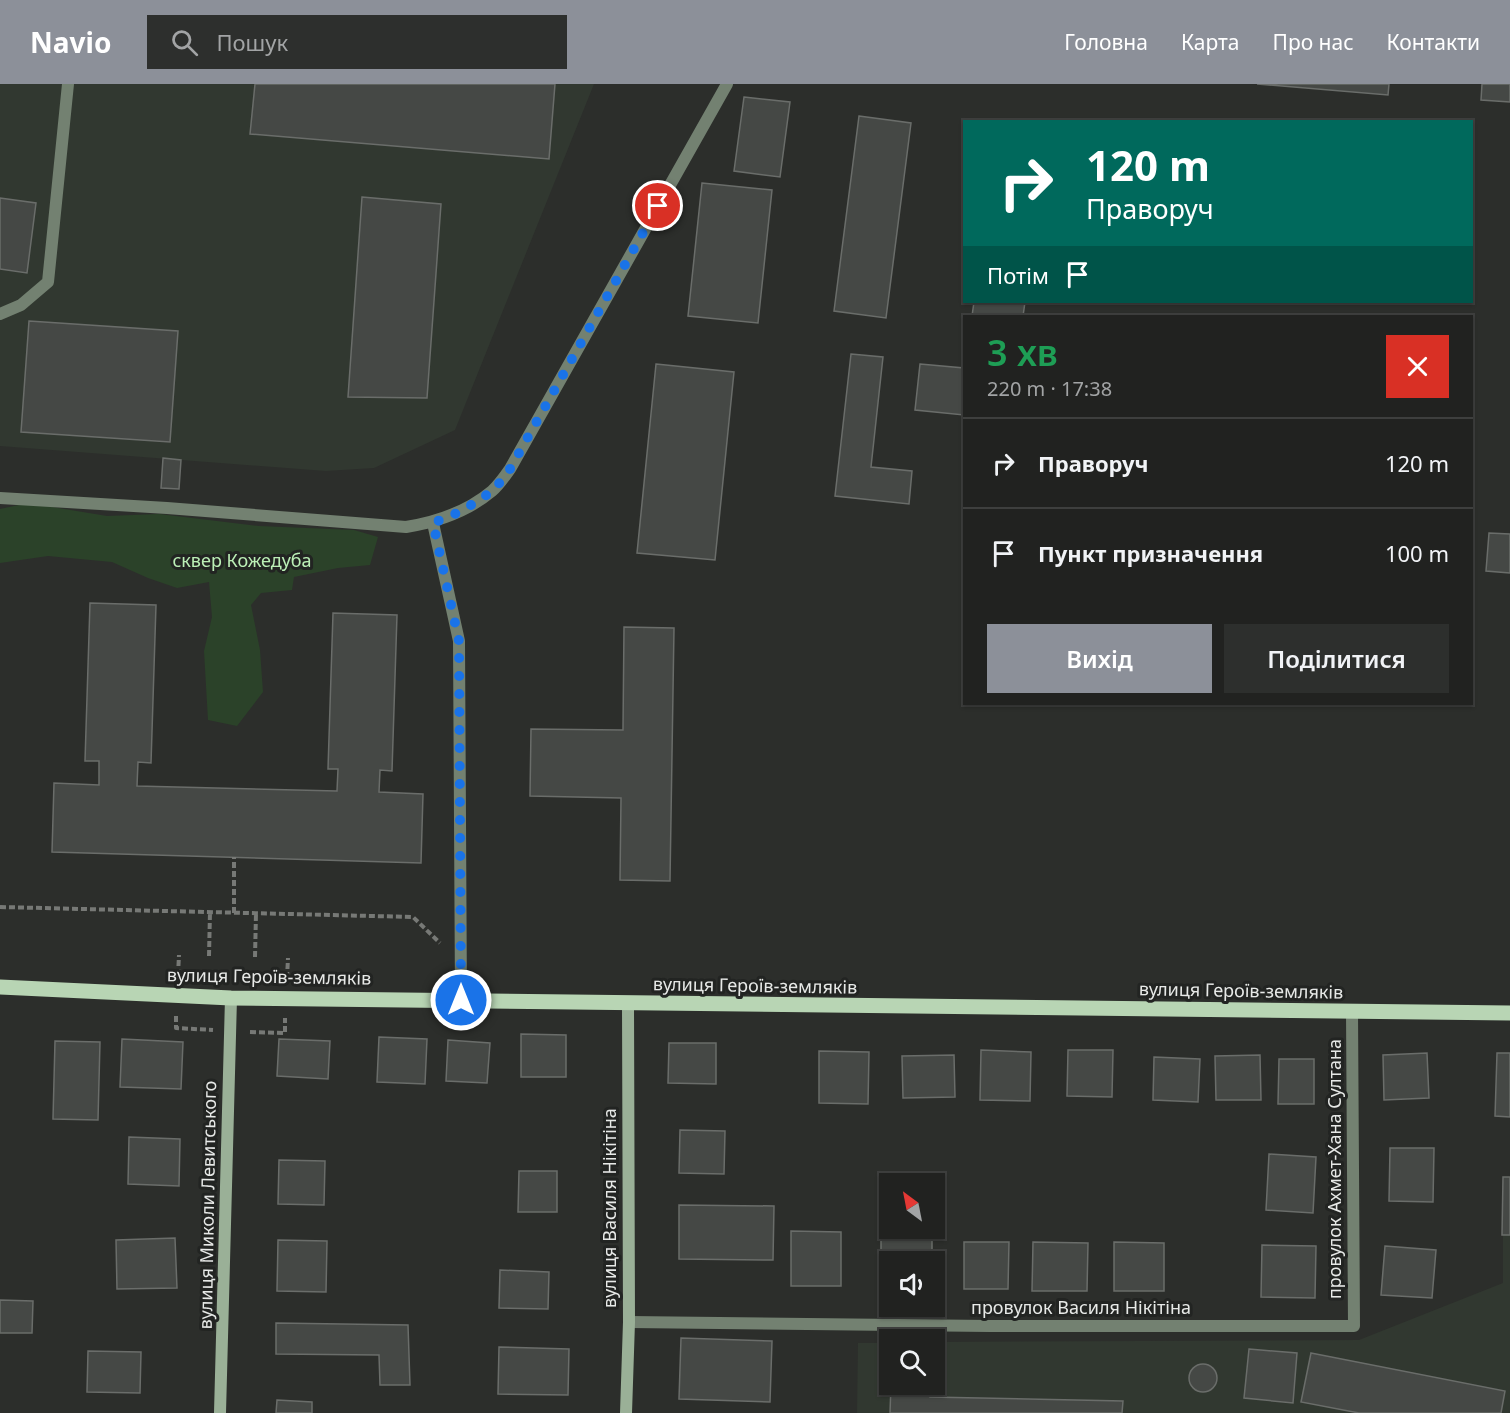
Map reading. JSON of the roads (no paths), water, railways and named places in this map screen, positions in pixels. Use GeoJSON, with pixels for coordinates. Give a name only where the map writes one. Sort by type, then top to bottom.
{"type":"FeatureCollection","features":[{"type":"Feature","properties":{"kind":"main road","name":"вулиця Героїв-земляків"},"geometry":{"type":"LineString","coordinates":[[0,987],[231,998],[1510,1013]]}},
{"type":"Feature","properties":{"kind":"main road","name":"вулиця Миколи Левитського"},"geometry":{"type":"LineString","coordinates":[[220,1413],[231,998]]}},
{"type":"Feature","properties":{"kind":"main road","name":"вулиця Василя Нікітіна"},"geometry":{"type":"LineString","coordinates":[[626,1413],[628,1004]]}},
{"type":"Feature","properties":{"kind":"street"},"geometry":{"type":"LineString","coordinates":[[0,314],[21,305],[48,282],[68,84]]}},
{"type":"Feature","properties":{"kind":"street"},"geometry":{"type":"LineString","coordinates":[[0,498],[167,508],[406,527],[433,523],[462,511],[494,490],[510,469],[727,84]]}},
{"type":"Feature","properties":{"kind":"street"},"geometry":{"type":"LineString","coordinates":[[433,523],[459,641],[461,1000]]}},
{"type":"Feature","properties":{"kind":"street","name":"провулок Ахмет-Хана Султана"},"geometry":{"type":"LineString","coordinates":[[1352,1012],[1354,1326]]}},
{"type":"Feature","properties":{"kind":"street","name":"провулок Василя Нікітіна"},"geometry":{"type":"LineString","coordinates":[[628,1322],[989,1326],[1354,1326]]}},
{"type":"Feature","properties":{"kind":"park label","name":"сквер Кожедуба"},"geometry":{"type":"Point","coordinates":[242,561]}}]}
